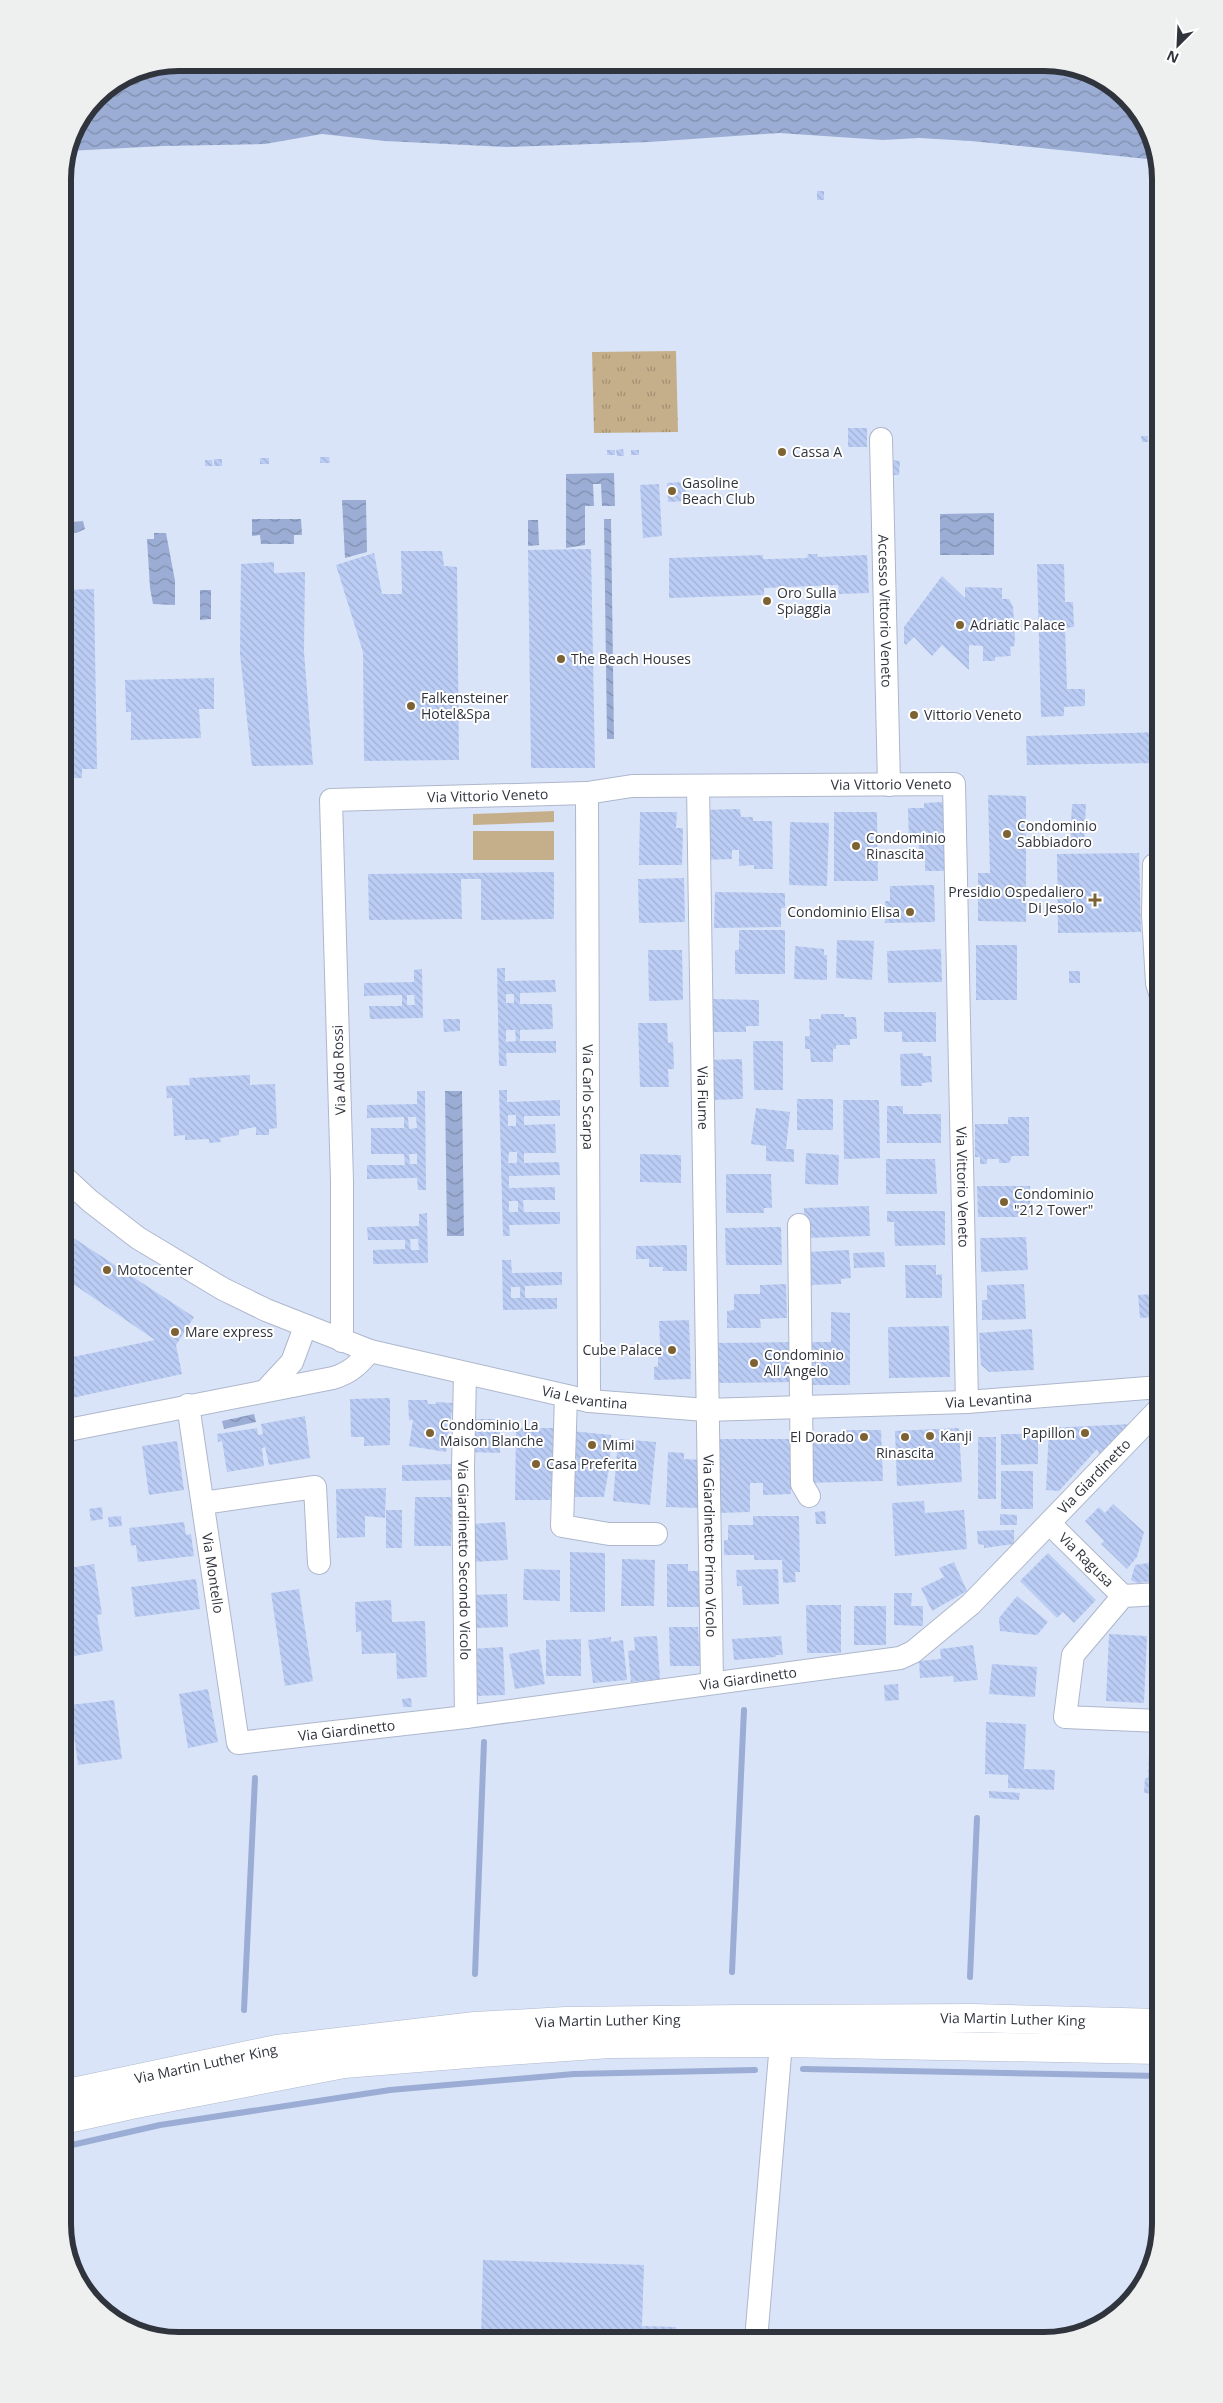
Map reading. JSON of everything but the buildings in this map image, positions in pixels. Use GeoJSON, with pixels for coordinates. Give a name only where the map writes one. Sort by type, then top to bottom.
{"type":"FeatureCollection","features":[{"type":"Feature","properties":{"kind":"main road","name":"Via Martin Luther King"},"geometry":{"type":"LineString","coordinates":[[71,2092],[277,2049],[475,2026],[566,2021],[759,2019],[973,2018],[1152,2023]]}},
{"type":"Feature","properties":{"kind":"main road","name":"Via Martin Luther King"},"geometry":{"type":"LineString","coordinates":[[71,2118],[344,2064],[610,2044],[781,2043],[1152,2050]]}},
{"type":"Feature","properties":{"kind":"street","name":"Accesso Vittorio Veneto"},"geometry":{"type":"LineString","coordinates":[[881,439],[889,784]]}},
{"type":"Feature","properties":{"kind":"street","name":"Via Vittorio Veneto"},"geometry":{"type":"LineString","coordinates":[[332,800],[587,793],[632,786],[954,784],[967,1402]]}},
{"type":"Feature","properties":{"kind":"street","name":"Via Fiume"},"geometry":{"type":"LineString","coordinates":[[698,786],[706,1410]]}},
{"type":"Feature","properties":{"kind":"street","name":"Via Carlo Scarpa"},"geometry":{"type":"LineString","coordinates":[[587,793],[589,1401]]}},
{"type":"Feature","properties":{"kind":"street","name":"Via Aldo Rossi"},"geometry":{"type":"LineString","coordinates":[[332,800],[342,1181],[342,1341]]}},
{"type":"Feature","properties":{"kind":"street","name":"Via Levantina"},"geometry":{"type":"LineString","coordinates":[[71,1183],[131,1232],[162,1253],[223,1289],[305,1327],[370,1351],[589,1401],[706,1410],[800,1408],[967,1402],[1152,1388]]}},
{"type":"Feature","properties":{"kind":"street"},"geometry":{"type":"LineString","coordinates":[[800,1225],[802,1484],[808,1496]]}},
{"type":"Feature","properties":{"kind":"street"},"geometry":{"type":"LineString","coordinates":[[266,1390],[292,1362],[305,1327]]}},
{"type":"Feature","properties":{"kind":"street"},"geometry":{"type":"LineString","coordinates":[[71,1428],[266,1390],[310,1384],[346,1374],[357,1367],[370,1351]]}},
{"type":"Feature","properties":{"kind":"street","name":"Via Giardinetto Secondo Vicolo"},"geometry":{"type":"LineString","coordinates":[[465,1374],[463,1468],[466,1717]]}},
{"type":"Feature","properties":{"kind":"street"},"geometry":{"type":"LineString","coordinates":[[566,1396],[562,1526],[610,1534],[656,1534]]}},
{"type":"Feature","properties":{"kind":"street","name":"Via Montello"},"geometry":{"type":"LineString","coordinates":[[188,1405],[238,1743]]}},
{"type":"Feature","properties":{"kind":"street","name":"Via Giardinetto Primo Vicolo"},"geometry":{"type":"LineString","coordinates":[[706,1410],[712,1683]]}},
{"type":"Feature","properties":{"kind":"street","name":"Via Giardinetto"},"geometry":{"type":"LineString","coordinates":[[238,1743],[466,1717],[900,1658],[913,1652],[971,1604],[1152,1416]]}},
{"type":"Feature","properties":{"kind":"street"},"geometry":{"type":"LineString","coordinates":[[202,1504],[315,1487],[319,1563]]}},
{"type":"Feature","properties":{"kind":"street","name":"Via Ragusa"},"geometry":{"type":"LineString","coordinates":[[1050,1524],[1123,1596]]}},
{"type":"Feature","properties":{"kind":"street","name":"Via Ragusa"},"geometry":{"type":"LineString","coordinates":[[1152,1594],[1123,1596],[1073,1655],[1065,1717],[1152,1721]]}},
{"type":"Feature","properties":{"kind":"street"},"geometry":{"type":"LineString","coordinates":[[757,2332],[781,2043]]}},
{"type":"Feature","properties":{"kind":"green space"},"geometry":{"type":"Polygon","coordinates":[[[676,351],[678,432],[594,433],[592,352],[676,351]]]}},
{"type":"Feature","properties":{"kind":"green space"},"geometry":{"type":"Polygon","coordinates":[[[554,811],[554,822],[473,825],[473,814],[554,811]]]}},
{"type":"Feature","properties":{"kind":"green space"},"geometry":{"type":"Polygon","coordinates":[[[473,831],[554,831],[554,860],[473,860],[473,831]]]}},
{"type":"Feature","properties":{"kind":"water"},"geometry":{"type":"Polygon","coordinates":[[[1051,71],[1085,79],[1098,86],[1120,103],[1137,125],[1144,138],[1150,159],[971,141],[919,138],[883,140],[779,133],[649,142],[507,147],[385,141],[322,134],[265,144],[163,146],[75,151],[79,138],[89,119],[108,98],[119,89],[138,79],[165,72],[1051,71]]]}},
{"type":"Feature","properties":{"kind":"water"},"geometry":{"type":"Polygon","coordinates":[[[614,473],[615,506],[602,506],[601,484],[593,484],[594,506],[585,506],[585,545],[566,548],[566,474],[614,473]]]}},
{"type":"Feature","properties":{"kind":"water"},"geometry":{"type":"Polygon","coordinates":[[[342,500],[366,500],[367,552],[345,558],[342,500]]]}},
{"type":"Feature","properties":{"kind":"water"},"geometry":{"type":"Polygon","coordinates":[[[994,513],[994,555],[940,555],[940,514],[994,513]]]}},
{"type":"Feature","properties":{"kind":"water"},"geometry":{"type":"Polygon","coordinates":[[[71,517],[74,517],[73,522],[83,521],[85,529],[71,533],[71,517]]]}},
{"type":"Feature","properties":{"kind":"water"},"geometry":{"type":"Polygon","coordinates":[[[252,519],[301,519],[302,535],[294,535],[294,544],[261,544],[260,535],[252,536],[252,519]]]}},
{"type":"Feature","properties":{"kind":"water"},"geometry":{"type":"Polygon","coordinates":[[[604,519],[611,519],[614,739],[607,739],[604,519]]]}},
{"type":"Feature","properties":{"kind":"water"},"geometry":{"type":"Polygon","coordinates":[[[528,520],[538,520],[539,545],[528,546],[528,520]]]}},
{"type":"Feature","properties":{"kind":"water"},"geometry":{"type":"Polygon","coordinates":[[[154,533],[166,533],[175,581],[175,605],[153,604],[150,588],[147,539],[154,539],[154,533]]]}},
{"type":"Feature","properties":{"kind":"water"},"geometry":{"type":"Polygon","coordinates":[[[200,590],[211,590],[211,619],[200,620],[200,590]]]}},
{"type":"Feature","properties":{"kind":"water"},"geometry":{"type":"Polygon","coordinates":[[[445,1091],[462,1091],[464,1236],[447,1236],[445,1091]]]}},
{"type":"Feature","properties":{"kind":"water"},"geometry":{"type":"Polygon","coordinates":[[[254,1414],[256,1422],[224,1429],[222,1421],[254,1414]]]}},
{"type":"Feature","properties":{"kind":"waterway"},"geometry":{"type":"LineString","coordinates":[[732,1972],[744,1710]]}},
{"type":"Feature","properties":{"kind":"waterway"},"geometry":{"type":"LineString","coordinates":[[475,1974],[484,1742]]}},
{"type":"Feature","properties":{"kind":"waterway"},"geometry":{"type":"LineString","coordinates":[[244,2010],[255,1778]]}},
{"type":"Feature","properties":{"kind":"waterway"},"geometry":{"type":"LineString","coordinates":[[970,1977],[977,1818]]}},
{"type":"Feature","properties":{"kind":"waterway"},"geometry":{"type":"LineString","coordinates":[[803,2069],[1152,2076]]}},
{"type":"Feature","properties":{"kind":"waterway"},"geometry":{"type":"LineString","coordinates":[[71,2145],[160,2125],[390,2090],[574,2074],[755,2070]]}},
{"type":"Feature","properties":{"kind":"place","name":"Cassa A"},"geometry":{"type":"Point","coordinates":[782,452]}},
{"type":"Feature","properties":{"kind":"place","name":"Gasoline Beach Club"},"geometry":{"type":"Point","coordinates":[672,491]}},
{"type":"Feature","properties":{"kind":"place","name":"Oro Sulla Spiaggia"},"geometry":{"type":"Point","coordinates":[767,601]}},
{"type":"Feature","properties":{"kind":"place","name":"Adriatic Palace"},"geometry":{"type":"Point","coordinates":[960,625]}},
{"type":"Feature","properties":{"kind":"place","name":"The Beach Houses"},"geometry":{"type":"Point","coordinates":[561,659]}},
{"type":"Feature","properties":{"kind":"place","name":"Falkensteiner Hotel&Spa"},"geometry":{"type":"Point","coordinates":[411,706]}},
{"type":"Feature","properties":{"kind":"place","name":"Vittorio Veneto"},"geometry":{"type":"Point","coordinates":[914,715]}},
{"type":"Feature","properties":{"kind":"place","name":"Condominio Sabbiadoro"},"geometry":{"type":"Point","coordinates":[1007,834]}},
{"type":"Feature","properties":{"kind":"place","name":"Condominio Rinascita"},"geometry":{"type":"Point","coordinates":[856,846]}},
{"type":"Feature","properties":{"kind":"place","name":"Presidio Ospedaliero Di Jesolo"},"geometry":{"type":"Point","coordinates":[1095,900]}},
{"type":"Feature","properties":{"kind":"place","name":"Condominio Elisa"},"geometry":{"type":"Point","coordinates":[910,912]}},
{"type":"Feature","properties":{"kind":"place","name":"Condominio \"212 Tower\""},"geometry":{"type":"Point","coordinates":[1004,1202]}},
{"type":"Feature","properties":{"kind":"place","name":"Motocenter"},"geometry":{"type":"Point","coordinates":[107,1270]}},
{"type":"Feature","properties":{"kind":"place","name":"Mare express"},"geometry":{"type":"Point","coordinates":[175,1332]}},
{"type":"Feature","properties":{"kind":"place","name":"Cube Palace"},"geometry":{"type":"Point","coordinates":[672,1350]}},
{"type":"Feature","properties":{"kind":"place","name":"Condominio All Angelo"},"geometry":{"type":"Point","coordinates":[754,1363]}},
{"type":"Feature","properties":{"kind":"place","name":"Condominio La Maison Blanche"},"geometry":{"type":"Point","coordinates":[430,1433]}},
{"type":"Feature","properties":{"kind":"place","name":"Papillon"},"geometry":{"type":"Point","coordinates":[1085,1433]}},
{"type":"Feature","properties":{"kind":"place","name":"Kanji"},"geometry":{"type":"Point","coordinates":[930,1436]}},
{"type":"Feature","properties":{"kind":"place","name":"El Dorado"},"geometry":{"type":"Point","coordinates":[864,1437]}},
{"type":"Feature","properties":{"kind":"place","name":"Rinascita"},"geometry":{"type":"Point","coordinates":[905,1437]}},
{"type":"Feature","properties":{"kind":"place","name":"Mimi"},"geometry":{"type":"Point","coordinates":[592,1445]}},
{"type":"Feature","properties":{"kind":"place","name":"Casa Preferita"},"geometry":{"type":"Point","coordinates":[536,1464]}}]}
